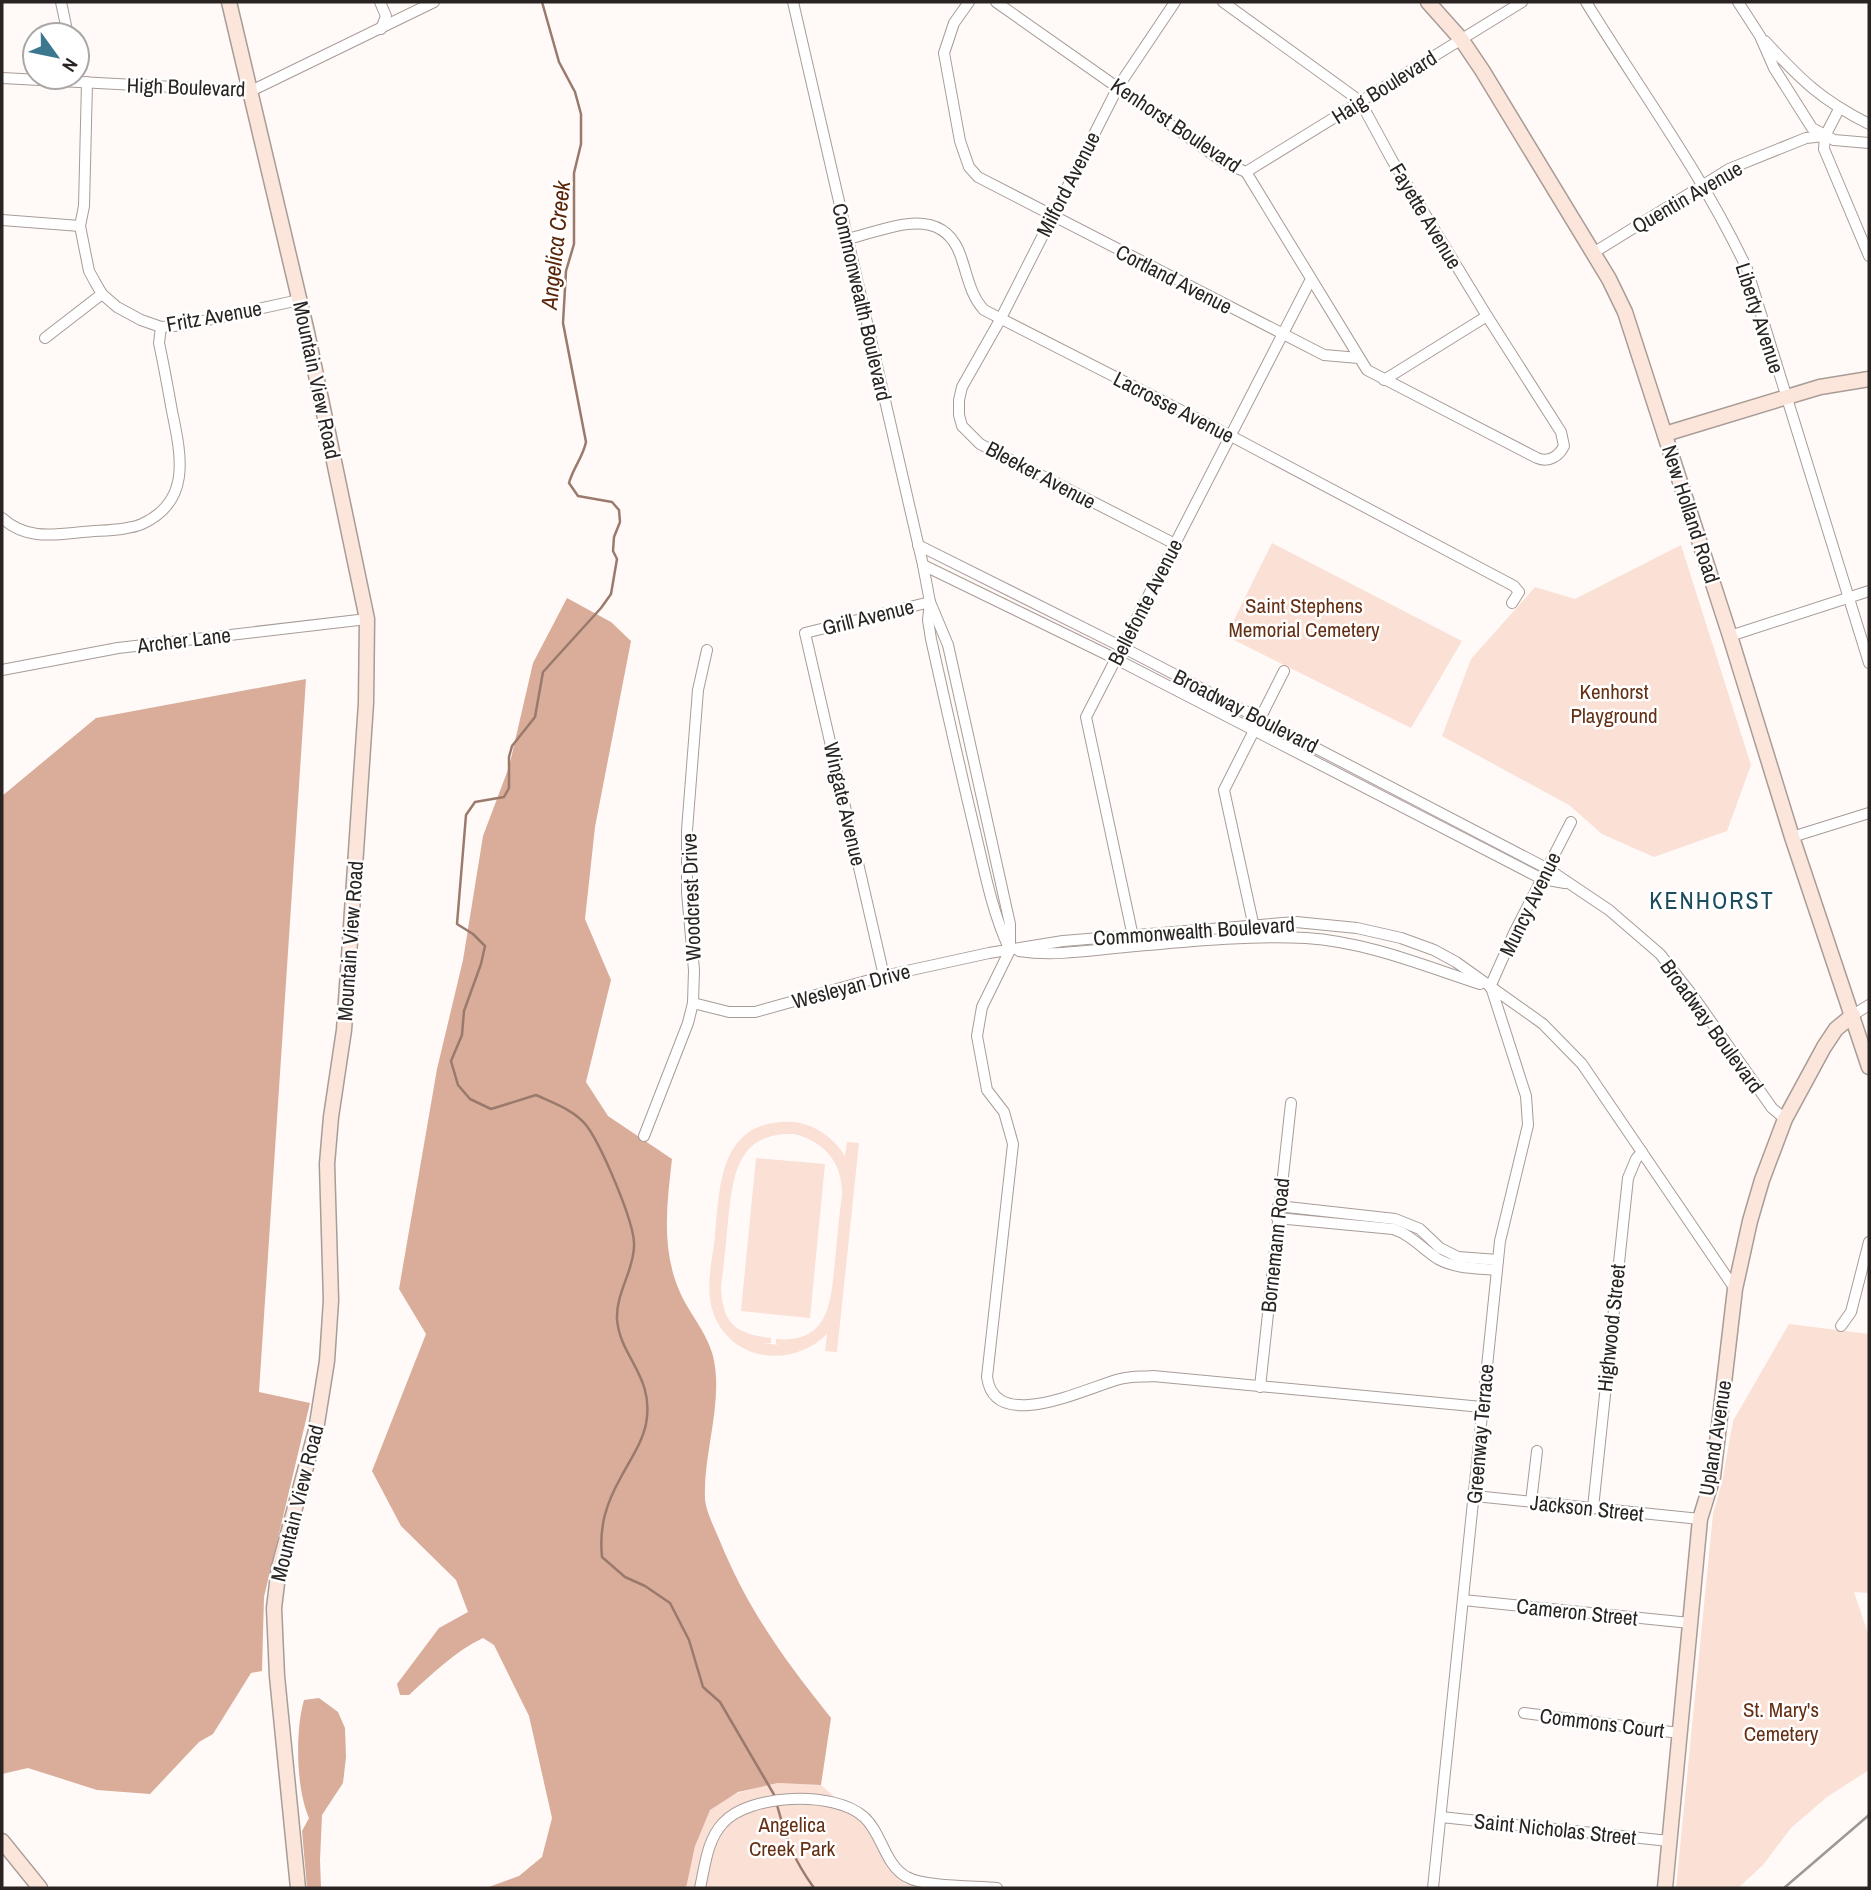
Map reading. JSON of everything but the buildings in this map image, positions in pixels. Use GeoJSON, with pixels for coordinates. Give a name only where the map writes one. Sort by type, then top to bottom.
{"type":"FeatureCollection","features":[{"type":"Feature","properties":{"kind":"street"},"geometry":{"type":"LineString","coordinates":[[61,2],[65,21]]}},
{"type":"Feature","properties":{"kind":"street","name":"Mountain View Road"},"geometry":{"type":"LineString","coordinates":[[229,2],[299,300],[368,619],[366,702],[344,1030],[327,1164],[331,1300],[327,1361],[316,1430],[279,1567],[275,1608],[276,1665],[299,1888]]}},
{"type":"Feature","properties":{"kind":"street"},"geometry":{"type":"LineString","coordinates":[[380,2],[386,16],[381,29]]}},
{"type":"Feature","properties":{"kind":"street"},"geometry":{"type":"LineString","coordinates":[[416,2],[431,3]]}},
{"type":"Feature","properties":{"kind":"street","name":"Commonwealth Boulevard"},"geometry":{"type":"LineString","coordinates":[[793,2],[923,565],[930,602],[931,639],[961,771],[990,896],[1010,950],[1039,954],[1296,922],[1357,929],[1401,938],[1456,962],[1543,1024],[1582,1064],[1735,1289]]}},
{"type":"Feature","properties":{"kind":"street","name":"Cortland Avenue"},"geometry":{"type":"LineString","coordinates":[[969,2],[954,23],[944,53],[960,141],[966,161],[973,172],[982,180],[1324,355],[1359,358]]}},
{"type":"Feature","properties":{"kind":"street","name":"Kenhorst Boulevard"},"geometry":{"type":"LineString","coordinates":[[996,2],[1225,163],[1246,172],[1359,358]]}},
{"type":"Feature","properties":{"kind":"street","name":"Milford Avenue"},"geometry":{"type":"LineString","coordinates":[[971,372],[1118,87],[1175,2]]}},
{"type":"Feature","properties":{"kind":"street","name":"Fayette Avenue"},"geometry":{"type":"LineString","coordinates":[[1223,2],[1360,101],[1392,160],[1487,317],[1561,432],[1564,446],[1560,453],[1548,460],[1537,458],[1384,380]]}},
{"type":"Feature","properties":{"kind":"street","name":"New Holland Road"},"geometry":{"type":"LineString","coordinates":[[1428,2],[1461,40],[1523,135],[1625,312],[1792,837],[1869,1067]]}},
{"type":"Feature","properties":{"kind":"street","name":"Haig Boulevard"},"geometry":{"type":"LineString","coordinates":[[1246,172],[1522,2]]}},
{"type":"Feature","properties":{"kind":"street","name":"Liberty Avenue"},"geometry":{"type":"LineString","coordinates":[[1586,2],[1702,186],[1746,269],[1869,663]]}},
{"type":"Feature","properties":{"kind":"street"},"geometry":{"type":"LineString","coordinates":[[1738,2],[1760,36],[1774,68],[1812,128],[1834,140],[1869,143]]}},
{"type":"Feature","properties":{"kind":"street","name":"High Boulevard"},"geometry":{"type":"LineString","coordinates":[[91,82],[251,92],[431,3]]}},
{"type":"Feature","properties":{"kind":"street"},"geometry":{"type":"LineString","coordinates":[[1760,36],[1814,91],[1839,109],[1869,124]]}},
{"type":"Feature","properties":{"kind":"street","name":"High Boulevard"},"geometry":{"type":"LineString","coordinates":[[2,78],[21,79]]}},
{"type":"Feature","properties":{"kind":"street","name":"Fritz Avenue"},"geometry":{"type":"LineString","coordinates":[[83,91],[84,206],[80,226],[89,271],[102,294],[129,314],[161,327],[185,325],[299,300]]}},
{"type":"Feature","properties":{"kind":"street"},"geometry":{"type":"LineString","coordinates":[[1839,109],[1825,136],[1824,149],[1869,256]]}},
{"type":"Feature","properties":{"kind":"street","name":"Quentin Avenue"},"geometry":{"type":"LineString","coordinates":[[1593,253],[1709,180],[1738,165],[1805,138],[1825,136]]}},
{"type":"Feature","properties":{"kind":"street"},"geometry":{"type":"LineString","coordinates":[[2,220],[80,226]]}},
{"type":"Feature","properties":{"kind":"street","name":"Lacrosse Avenue"},"geometry":{"type":"LineString","coordinates":[[848,239],[911,223],[939,227],[957,243],[977,302],[1000,320],[1231,436],[1514,586],[1519,592],[1512,603]]}},
{"type":"Feature","properties":{"kind":"street","name":"Bellefonte Avenue"},"geometry":{"type":"LineString","coordinates":[[1134,941],[1087,717],[1311,279]]}},
{"type":"Feature","properties":{"kind":"street"},"geometry":{"type":"LineString","coordinates":[[46,338],[102,294]]}},
{"type":"Feature","properties":{"kind":"street"},"geometry":{"type":"LineString","coordinates":[[1359,358],[1367,370],[1384,380],[1487,317]]}},
{"type":"Feature","properties":{"kind":"street"},"geometry":{"type":"LineString","coordinates":[[2,518],[27,533],[52,536],[139,525],[166,506],[179,481],[181,457],[159,343],[161,327]]}},
{"type":"Feature","properties":{"kind":"street","name":"Bleeker Avenue"},"geometry":{"type":"LineString","coordinates":[[971,372],[962,387],[959,415],[962,426],[980,444],[1175,544]]}},
{"type":"Feature","properties":{"kind":"street"},"geometry":{"type":"LineString","coordinates":[[1665,434],[1785,397],[1846,381],[1869,379]]}},
{"type":"Feature","properties":{"kind":"street","name":"Broadway Boulevard"},"geometry":{"type":"LineString","coordinates":[[918,545],[1122,647],[1548,869],[1609,910],[1660,954],[1772,1108],[1785,1119]]}},
{"type":"Feature","properties":{"kind":"street","name":"Broadway Boulevard"},"geometry":{"type":"LineString","coordinates":[[923,565],[1116,659],[1542,879],[1569,885]]}},
{"type":"Feature","properties":{"kind":"street"},"geometry":{"type":"LineString","coordinates":[[1730,636],[1869,591]]}},
{"type":"Feature","properties":{"kind":"street","name":"Grill Avenue"},"geometry":{"type":"LineString","coordinates":[[805,633],[930,602]]}},
{"type":"Feature","properties":{"kind":"street","name":"Archer Lane"},"geometry":{"type":"LineString","coordinates":[[2,670],[118,648],[368,619]]}},
{"type":"Feature","properties":{"kind":"street","name":"Wingate Avenue"},"geometry":{"type":"LineString","coordinates":[[805,633],[884,976]]}},
{"type":"Feature","properties":{"kind":"street","name":"Woodcrest Drive"},"geometry":{"type":"LineString","coordinates":[[644,1136],[688,1023],[693,1003],[694,970],[687,830],[698,690],[707,650]]}},
{"type":"Feature","properties":{"kind":"street"},"geometry":{"type":"LineString","coordinates":[[1257,939],[1224,790],[1284,671]]}},
{"type":"Feature","properties":{"kind":"street"},"geometry":{"type":"LineString","coordinates":[[1792,837],[1869,813]]}},
{"type":"Feature","properties":{"kind":"street","name":"Muncy Avenue"},"geometry":{"type":"LineString","coordinates":[[1490,987],[1514,933],[1571,822]]}},
{"type":"Feature","properties":{"kind":"street","name":"Commonwealth Boulevard"},"geometry":{"type":"LineString","coordinates":[[1134,941],[1322,940],[1369,947],[1490,987]]}},
{"type":"Feature","properties":{"kind":"street"},"geometry":{"type":"LineString","coordinates":[[1010,950],[982,1007],[977,1036],[986,1090],[1004,1112],[1013,1144],[987,1377],[991,1392],[997,1399],[1014,1406],[1023,1405],[1073,1396],[1122,1378],[1153,1377],[1482,1407]]}},
{"type":"Feature","properties":{"kind":"street","name":"Wesleyan Drive"},"geometry":{"type":"LineString","coordinates":[[693,1003],[729,1012],[755,1012],[884,976],[1010,950]]}},
{"type":"Feature","properties":{"kind":"street","name":"Greenway Terrace"},"geometry":{"type":"LineString","coordinates":[[1433,1888],[1502,1231],[1528,1125],[1528,1108],[1490,987]]}},
{"type":"Feature","properties":{"kind":"street"},"geometry":{"type":"LineString","coordinates":[[1853,1015],[1869,1005]]}},
{"type":"Feature","properties":{"kind":"street","name":"Upland Avenue"},"geometry":{"type":"LineString","coordinates":[[1665,1888],[1700,1519],[1713,1477],[1735,1289],[1750,1221],[1785,1119],[1833,1033],[1853,1015]]}},
{"type":"Feature","properties":{"kind":"street","name":"Bornemann Road"},"geometry":{"type":"LineString","coordinates":[[1260,1387],[1291,1103]]}},
{"type":"Feature","properties":{"kind":"street","name":"Highwood Street"},"geometry":{"type":"LineString","coordinates":[[1593,1508],[1628,1178],[1642,1152]]}},
{"type":"Feature","properties":{"kind":"street"},"geometry":{"type":"LineString","coordinates":[[1278,1206],[1395,1219],[1420,1229],[1440,1248],[1458,1257],[1498,1265]]}},
{"type":"Feature","properties":{"kind":"street"},"geometry":{"type":"LineString","coordinates":[[1277,1218],[1393,1229],[1404,1232],[1430,1253],[1455,1266],[1498,1265]]}},
{"type":"Feature","properties":{"kind":"street"},"geometry":{"type":"LineString","coordinates":[[1841,1326],[1851,1312],[1869,1242]]}},
{"type":"Feature","properties":{"kind":"street"},"geometry":{"type":"LineString","coordinates":[[1531,1502],[1537,1451]]}},
{"type":"Feature","properties":{"kind":"street","name":"Jackson Street"},"geometry":{"type":"LineString","coordinates":[[1475,1496],[1700,1519]]}},
{"type":"Feature","properties":{"kind":"street","name":"Cameron Street"},"geometry":{"type":"LineString","coordinates":[[1463,1600],[1690,1623]]}},
{"type":"Feature","properties":{"kind":"street","name":"Commons Court"},"geometry":{"type":"LineString","coordinates":[[1524,1713],[1679,1732]]}},
{"type":"Feature","properties":{"kind":"street"},"geometry":{"type":"LineString","coordinates":[[700,1888],[711,1841],[724,1822],[736,1813],[785,1800],[823,1800],[857,1812],[873,1826],[890,1858],[907,1878],[998,1888]]}},
{"type":"Feature","properties":{"kind":"street","name":"Saint Nicholas Street"},"geometry":{"type":"LineString","coordinates":[[1441,1817],[1669,1841]]}},
{"type":"Feature","properties":{"kind":"street"},"geometry":{"type":"LineString","coordinates":[[2,1841],[40,1888]]}},
{"type":"Feature","properties":{"kind":"green space","name":"Saint Stephens Memorial Cemetery"},"geometry":{"type":"Polygon","coordinates":[[[1272,543],[1462,641],[1411,728],[1226,636],[1272,543]]]}},
{"type":"Feature","properties":{"kind":"green space","name":"Kenhorst Playground"},"geometry":{"type":"Polygon","coordinates":[[[1681,545],[1751,765],[1727,831],[1654,857],[1602,834],[1569,805],[1442,736],[1471,659],[1535,587],[1575,599],[1681,545]]]}},
{"type":"Feature","properties":{"kind":"green space"},"geometry":{"type":"Polygon","coordinates":[[[795,1122],[810,1126],[830,1138],[845,1156],[847,1142],[859,1143],[837,1352],[825,1351],[827,1334],[813,1345],[780,1356],[747,1350],[721,1329],[713,1312],[710,1274],[723,1175],[738,1142],[752,1131],[770,1124],[795,1122]],[[794,1134],[775,1135],[760,1141],[749,1149],[741,1160],[732,1189],[721,1286],[724,1310],[733,1325],[740,1330],[771,1338],[771,1343],[763,1343],[779,1345],[776,1344],[776,1339],[794,1339],[807,1335],[824,1317],[832,1290],[841,1183],[830,1155],[805,1137],[794,1134]]]}},
{"type":"Feature","properties":{"kind":"green space"},"geometry":{"type":"Polygon","coordinates":[[[756,1158],[825,1164],[810,1318],[741,1311],[756,1158]]]}},
{"type":"Feature","properties":{"kind":"green space","name":"St. Mary's Cemetery"},"geometry":{"type":"Polygon","coordinates":[[[1789,1324],[1869,1334],[1869,1593],[1854,1592],[1869,1636],[1869,1770],[1827,1797],[1791,1828],[1763,1865],[1738,1888],[1676,1888],[1713,1514],[1733,1421],[1789,1324]]]}},
{"type":"Feature","properties":{"kind":"green space","name":"Angelica Creek Park"},"geometry":{"type":"Polygon","coordinates":[[[779,1783],[821,1785],[864,1823],[905,1884],[934,1888],[686,1888],[698,1834],[711,1809],[734,1795],[779,1783]]]}},
{"type":"Feature","properties":{"kind":"shaded area"},"geometry":{"type":"Polygon","coordinates":[[[567,598],[611,622],[631,641],[595,827],[585,919],[611,980],[586,1082],[608,1116],[672,1159],[667,1225],[673,1274],[710,1347],[716,1373],[715,1409],[705,1481],[707,1509],[730,1565],[755,1611],[782,1654],[831,1718],[821,1785],[778,1783],[738,1792],[710,1810],[695,1846],[686,1888],[486,1888],[519,1876],[542,1857],[552,1818],[529,1716],[494,1645],[483,1638],[453,1657],[409,1695],[400,1695],[397,1684],[439,1628],[468,1612],[456,1580],[401,1526],[372,1471],[426,1334],[399,1289],[437,1069],[463,960],[483,836],[509,767],[533,663],[567,598]]]}},
{"type":"Feature","properties":{"kind":"shaded area"},"geometry":{"type":"Polygon","coordinates":[[[306,679],[259,1392],[310,1403],[264,1597],[262,1671],[251,1673],[213,1734],[199,1742],[150,1794],[97,1790],[28,1768],[2,1774],[2,796],[96,718],[306,679]]]}},
{"type":"Feature","properties":{"kind":"shaded area"},"geometry":{"type":"Polygon","coordinates":[[[319,1698],[338,1712],[345,1728],[346,1757],[343,1783],[322,1815],[321,1888],[307,1888],[302,1831],[309,1818],[299,1776],[299,1727],[304,1700],[319,1698]]]}},
{"type":"Feature","properties":{"kind":"waterway","name":"Angelica Creek"},"geometry":{"type":"LineString","coordinates":[[542,2],[559,62],[575,92],[581,114],[581,144],[574,173],[574,244],[566,271],[563,323],[586,442],[569,483],[578,496],[612,502],[619,510],[620,522],[614,537],[613,551],[617,559],[611,594],[543,672],[535,717],[512,746],[509,757],[509,788],[504,797],[475,802],[466,815],[457,924],[485,946],[464,1011],[462,1035],[451,1061],[458,1085],[470,1099],[491,1109],[536,1095],[569,1111],[586,1125],[608,1165],[629,1221],[634,1247],[617,1309],[619,1333],[642,1380],[647,1407],[642,1438],[608,1506],[603,1525],[602,1557],[625,1577],[645,1586],[670,1603],[689,1640],[703,1687],[720,1702],[776,1798]]}},
{"type":"Feature","properties":{"kind":"waterway","name":"Angelica Creek"},"geometry":{"type":"LineString","coordinates":[[777,1805],[791,1848],[814,1888]]}},
{"type":"Feature","properties":{"kind":"railway"},"geometry":{"type":"LineString","coordinates":[[1784,1888],[1869,1815]]}},
{"type":"Feature","properties":{"kind":"district","name":"KENHORST"},"geometry":{"type":"Point","coordinates":[1712,900]}}]}
